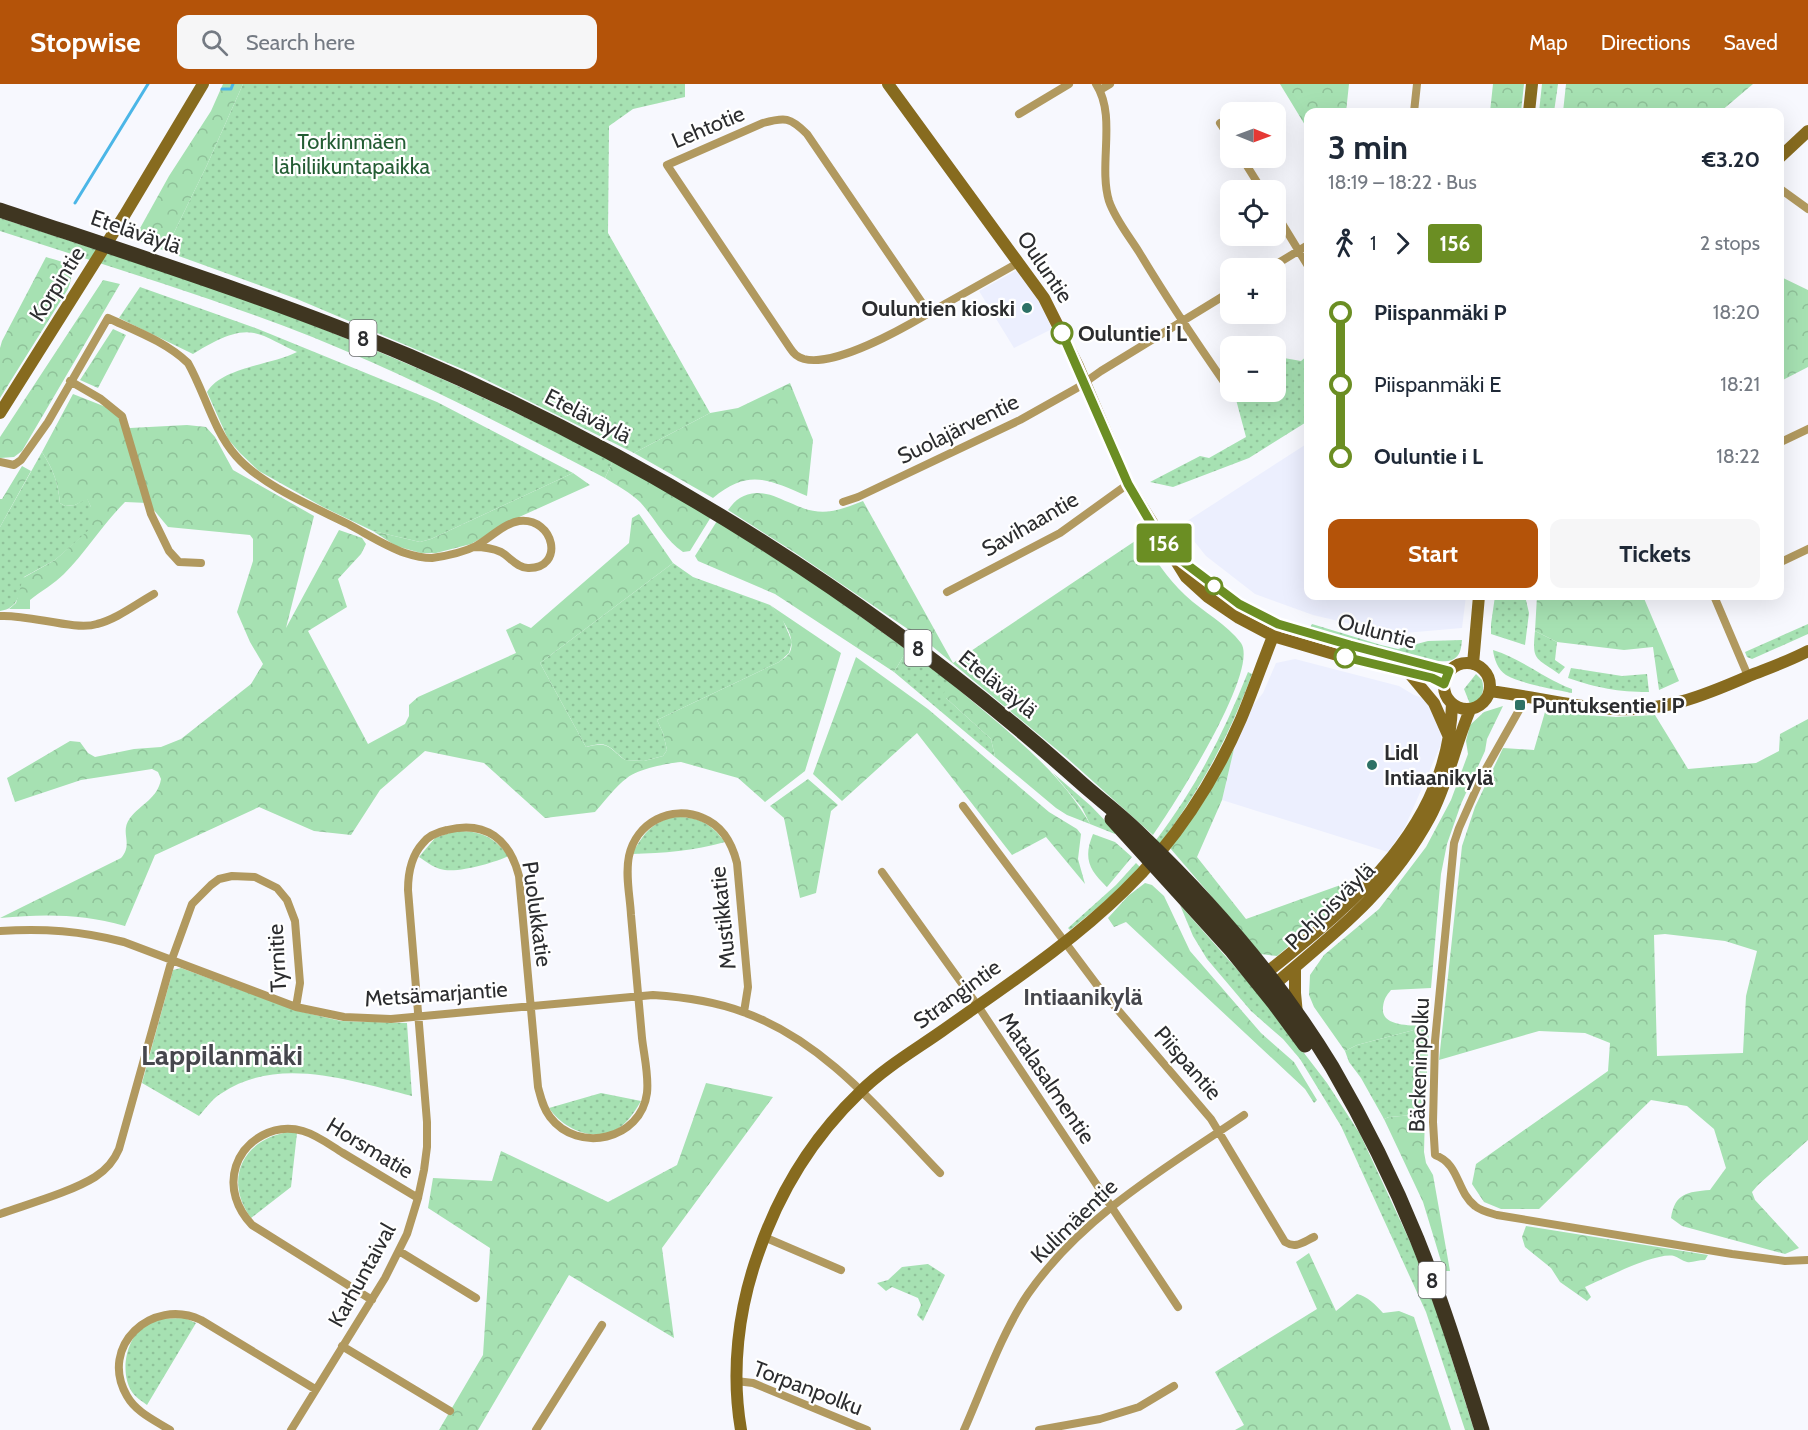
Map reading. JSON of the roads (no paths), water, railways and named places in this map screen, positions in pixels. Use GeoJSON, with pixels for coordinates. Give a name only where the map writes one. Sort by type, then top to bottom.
{"type":"FeatureCollection","features":[{"type":"Feature","properties":{"kind":"highway","name":"Eteläväylä"},"geometry":{"type":"LineString","coordinates":[[0,210],[241,292],[406,355],[554,423],[736,524],[792,560],[922,651],[1088,789],[1170,873],[1221,919],[1266,982]]}},
{"type":"Feature","properties":{"kind":"highway","name":"8"},"geometry":{"type":"LineString","coordinates":[[1266,982],[1298,1015],[1332,1068],[1389,1173],[1419,1244],[1447,1321],[1482,1430]]}},
{"type":"Feature","properties":{"kind":"highway","name":"8"},"geometry":{"type":"LineString","coordinates":[[1266,982],[1356,1113]]}},
{"type":"Feature","properties":{"kind":"main road","name":"Korpintie"},"geometry":{"type":"LineString","coordinates":[[0,413],[124,216],[203,84]]}},
{"type":"Feature","properties":{"kind":"main road","name":"Ouluntie"},"geometry":{"type":"LineString","coordinates":[[888,84],[1044,298],[1085,382],[1128,484],[1152,525],[1173,554],[1276,630],[1333,654],[1432,678],[1444,684]]}},
{"type":"Feature","properties":{"kind":"main road"},"geometry":{"type":"LineString","coordinates":[[1530,108],[1533,84]]}},
{"type":"Feature","properties":{"kind":"main road"},"geometry":{"type":"LineString","coordinates":[[1784,153],[1808,131]]}},
{"type":"Feature","properties":{"kind":"main road"},"geometry":{"type":"LineString","coordinates":[[1473,664],[1479,600]]}},
{"type":"Feature","properties":{"kind":"main road","name":"Ouluntie"},"geometry":{"type":"LineString","coordinates":[[1276,630],[1350,645],[1449,671]]}},
{"type":"Feature","properties":{"kind":"main road","name":"Strangintie"},"geometry":{"type":"LineString","coordinates":[[741,1430],[736,1381],[746,1294],[764,1237],[786,1188],[800,1165],[823,1132],[860,1091],[876,1077],[978,1006],[1065,941],[1125,890],[1174,833],[1214,774],[1240,721],[1276,630]]}},
{"type":"Feature","properties":{"kind":"main road"},"geometry":{"type":"LineString","coordinates":[[1490,691],[1613,709],[1654,708],[1689,701],[1808,651]]}},
{"type":"Feature","properties":{"kind":"main road"},"geometry":{"type":"LineString","coordinates":[[1461,664],[1473,664],[1490,678],[1490,691],[1483,704],[1470,710],[1463,710],[1452,704],[1445,695],[1444,684],[1449,671],[1461,664]]}},
{"type":"Feature","properties":{"kind":"main road"},"geometry":{"type":"LineString","coordinates":[[1408,672],[1434,703],[1450,739]]}},
{"type":"Feature","properties":{"kind":"main road","name":"Pohjoisväylä"},"geometry":{"type":"LineString","coordinates":[[1266,982],[1342,910],[1384,866],[1422,812],[1439,774],[1450,739],[1452,704]]}},
{"type":"Feature","properties":{"kind":"main road","name":"Pohjoisväylä"},"geometry":{"type":"LineString","coordinates":[[1266,982],[1295,967],[1361,910],[1387,882],[1408,853],[1441,794],[1470,710]]}},
{"type":"Feature","properties":{"kind":"main road"},"geometry":{"type":"LineString","coordinates":[[1295,967],[1294,993],[1298,1015]]}},
{"type":"Feature","properties":{"kind":"street"},"geometry":{"type":"LineString","coordinates":[[1019,114],[1069,84]]}},
{"type":"Feature","properties":{"kind":"street"},"geometry":{"type":"LineString","coordinates":[[1110,84],[1098,87],[1105,112],[1106,178],[1110,203],[1181,321],[1220,376]]}},
{"type":"Feature","properties":{"kind":"street"},"geometry":{"type":"LineString","coordinates":[[1414,108],[1417,84]]}},
{"type":"Feature","properties":{"kind":"street","name":"Lehtotie"},"geometry":{"type":"LineString","coordinates":[[929,313],[807,134],[796,123],[788,119],[779,119],[763,123],[667,165],[796,356],[807,360],[852,351],[882,338],[929,313],[1018,263]]}},
{"type":"Feature","properties":{"kind":"street"},"geometry":{"type":"LineString","coordinates":[[1784,192],[1808,209]]}},
{"type":"Feature","properties":{"kind":"street"},"geometry":{"type":"LineString","coordinates":[[1286,230],[1304,259]]}},
{"type":"Feature","properties":{"kind":"street"},"geometry":{"type":"LineString","coordinates":[[1286,259],[1304,248]]}},
{"type":"Feature","properties":{"kind":"street","name":"Suolajärventie"},"geometry":{"type":"LineString","coordinates":[[843,502],[1020,420],[1220,298]]}},
{"type":"Feature","properties":{"kind":"street"},"geometry":{"type":"LineString","coordinates":[[0,462],[14,465],[21,460],[48,422],[108,318],[179,354],[188,363],[228,447],[252,471],[269,483],[403,553],[429,558],[474,547],[488,548],[502,553],[519,566],[529,568],[543,563],[551,554],[553,545],[545,531],[534,524],[520,521],[506,526],[474,547]]}},
{"type":"Feature","properties":{"kind":"street"},"geometry":{"type":"LineString","coordinates":[[70,381],[101,399],[122,416],[144,493],[169,551],[179,562],[201,563]]}},
{"type":"Feature","properties":{"kind":"street"},"geometry":{"type":"LineString","coordinates":[[1784,441],[1808,429]]}},
{"type":"Feature","properties":{"kind":"street","name":"Savihaantie"},"geometry":{"type":"LineString","coordinates":[[947,592],[1060,533],[1128,484]]}},
{"type":"Feature","properties":{"kind":"street"},"geometry":{"type":"LineString","coordinates":[[1784,561],[1808,549]]}},
{"type":"Feature","properties":{"kind":"street"},"geometry":{"type":"LineString","coordinates":[[0,616],[12,615],[83,626],[96,625],[154,594]]}},
{"type":"Feature","properties":{"kind":"street"},"geometry":{"type":"LineString","coordinates":[[1716,600],[1748,676]]}},
{"type":"Feature","properties":{"kind":"street","name":"Bäckeninpolku"},"geometry":{"type":"LineString","coordinates":[[1527,696],[1483,774],[1459,828],[1455,843],[1435,1041],[1433,1122],[1435,1155],[1448,1161],[1464,1192],[1475,1206],[1497,1215],[1732,1254],[1785,1261],[1808,1260]]}},
{"type":"Feature","properties":{"kind":"street","name":"Piispantie"},"geometry":{"type":"LineString","coordinates":[[963,806],[1100,989],[1211,1119],[1285,1242],[1291,1246],[1298,1246],[1314,1237]]}},
{"type":"Feature","properties":{"kind":"street","name":"Mustikkatie"},"geometry":{"type":"LineString","coordinates":[[638,996],[628,881],[630,854],[634,841],[655,820],[683,813],[704,818],[714,824],[729,840],[733,849],[737,863],[748,987],[744,1012]]}},
{"type":"Feature","properties":{"kind":"street","name":"Puolukkatie"},"geometry":{"type":"LineString","coordinates":[[419,1016],[408,890],[410,867],[423,842],[430,836],[462,827],[481,829],[500,840],[507,847],[516,864],[531,1006]]}},
{"type":"Feature","properties":{"kind":"street","name":"Matalasalmentie"},"geometry":{"type":"LineString","coordinates":[[882,872],[978,1006],[1178,1307]]}},
{"type":"Feature","properties":{"kind":"street","name":"Tyrnitie"},"geometry":{"type":"LineString","coordinates":[[0,1214],[84,1183],[97,1176],[114,1160],[172,959],[192,904],[203,891],[219,879],[232,876],[255,877],[277,888],[292,908],[300,983],[296,1007]]}},
{"type":"Feature","properties":{"kind":"street","name":"Metsämarjantie"},"geometry":{"type":"LineString","coordinates":[[0,932],[52,929],[97,935],[172,959],[296,1007],[326,1014],[368,1019],[653,995],[694,999],[744,1012],[798,1039],[860,1091],[940,1173]]}},
{"type":"Feature","properties":{"kind":"street"},"geometry":{"type":"LineString","coordinates":[[531,1006],[538,1087],[544,1108],[554,1122],[570,1133],[592,1139],[605,1138],[624,1130],[633,1122],[645,1102],[647,1084],[638,996]]}},
{"type":"Feature","properties":{"kind":"street","name":"Karhuntaival"},"geometry":{"type":"LineString","coordinates":[[291,1430],[372,1300],[407,1234],[418,1198],[427,1147],[428,1122],[419,1016]]}},
{"type":"Feature","properties":{"kind":"street","name":"Kulimäentie"},"geometry":{"type":"LineString","coordinates":[[964,1430],[1007,1333],[1028,1295],[1052,1263],[1112,1207],[1244,1115]]}},
{"type":"Feature","properties":{"kind":"street","name":"Horsmatie"},"geometry":{"type":"LineString","coordinates":[[372,1300],[252,1225],[241,1213],[235,1197],[234,1181],[237,1164],[245,1150],[257,1139],[272,1131],[296,1129],[319,1138],[418,1198]]}},
{"type":"Feature","properties":{"kind":"street"},"geometry":{"type":"LineString","coordinates":[[764,1237],[841,1270]]}},
{"type":"Feature","properties":{"kind":"street"},"geometry":{"type":"LineString","coordinates":[[399,1251],[476,1298]]}},
{"type":"Feature","properties":{"kind":"street"},"geometry":{"type":"LineString","coordinates":[[170,1430],[144,1414],[132,1403],[123,1388],[119,1371],[121,1354],[132,1332],[145,1321],[160,1315],[177,1313],[194,1316],[315,1389]]}},
{"type":"Feature","properties":{"kind":"street"},"geometry":{"type":"LineString","coordinates":[[536,1430],[602,1325]]}},
{"type":"Feature","properties":{"kind":"street"},"geometry":{"type":"LineString","coordinates":[[342,1346],[450,1412]]}},
{"type":"Feature","properties":{"kind":"street","name":"Torpanpolku"},"geometry":{"type":"LineString","coordinates":[[736,1381],[753,1383],[867,1430]]}},
{"type":"Feature","properties":{"kind":"street"},"geometry":{"type":"LineString","coordinates":[[1039,1430],[1100,1419],[1139,1407],[1174,1386]]}},
{"type":"Feature","properties":{"kind":"waterway"},"geometry":{"type":"LineString","coordinates":[[75,203],[148,84]]}},
{"type":"Feature","properties":{"kind":"waterway"},"geometry":{"type":"LineString","coordinates":[[222,89],[231,89],[233,84]]}},
{"type":"Feature","properties":{"kind":"place","name":"Ouluntien kioski"},"geometry":{"type":"Point","coordinates":[1027,308]}},
{"type":"Feature","properties":{"kind":"place","name":"Ouluntie i L"},"geometry":{"type":"Point","coordinates":[1062,333]}},
{"type":"Feature","properties":{"kind":"place","name":"Puntuksentie i P"},"geometry":{"type":"Point","coordinates":[1520,705]}},
{"type":"Feature","properties":{"kind":"place","name":"Lidl Intiaanikylä"},"geometry":{"type":"Point","coordinates":[1372,765]}},
{"type":"Feature","properties":{"kind":"district","name":"Intiaanikylä"},"geometry":{"type":"Point","coordinates":[1083,996]}},
{"type":"Feature","properties":{"kind":"district","name":"Lappilanmäki"},"geometry":{"type":"Point","coordinates":[222,1055]}},
{"type":"Feature","properties":{"kind":"park label","name":"Torkinmäen lähiliikuntapaikka"},"geometry":{"type":"Point","coordinates":[352,154]}}]}
